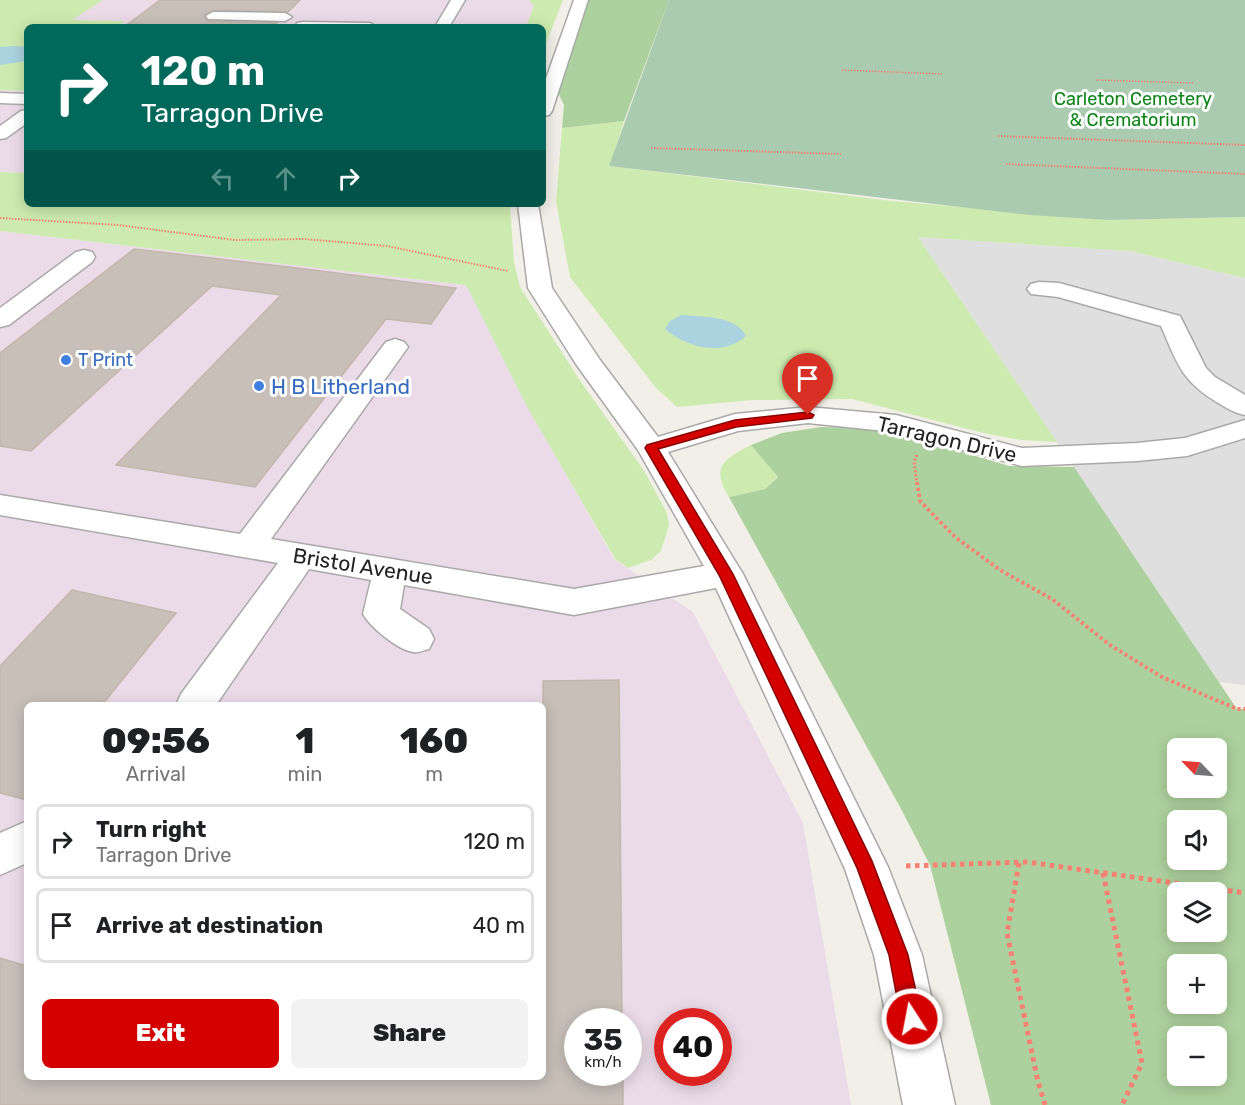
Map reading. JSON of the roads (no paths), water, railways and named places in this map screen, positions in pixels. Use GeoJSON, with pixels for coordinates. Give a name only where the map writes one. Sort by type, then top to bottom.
{"type":"FeatureCollection","features":[{"type":"Feature","properties":{"kind":"street"},"geometry":{"type":"LineString","coordinates":[[204,24],[231,0]]}},
{"type":"Feature","properties":{"kind":"street"},"geometry":{"type":"LineString","coordinates":[[444,24],[458,0]]}},
{"type":"Feature","properties":{"kind":"street"},"geometry":{"type":"LineString","coordinates":[[546,102],[581,0]]}},
{"type":"Feature","properties":{"kind":"street"},"geometry":{"type":"LineString","coordinates":[[213,16],[285,17]]}},
{"type":"Feature","properties":{"kind":"street"},"geometry":{"type":"LineString","coordinates":[[0,98],[24,99]]}},
{"type":"Feature","properties":{"kind":"street"},"geometry":{"type":"LineString","coordinates":[[0,134],[24,117]]}},
{"type":"Feature","properties":{"kind":"street"},"geometry":{"type":"LineString","coordinates":[[528,207],[540,288],[589,364],[651,448],[726,574],[866,867],[898,955],[929,1105]]}},
{"type":"Feature","properties":{"kind":"street"},"geometry":{"type":"LineString","coordinates":[[0,320],[84,257]]}},
{"type":"Feature","properties":{"kind":"street"},"geometry":{"type":"LineString","coordinates":[[1039,289],[1059,290],[1179,318],[1194,371],[1205,383],[1245,407]]}},
{"type":"Feature","properties":{"kind":"street"},"geometry":{"type":"LineString","coordinates":[[248,547],[395,347]]}},
{"type":"Feature","properties":{"kind":"street","name":"Tarragon Drive"},"geometry":{"type":"LineString","coordinates":[[651,448],[735,423],[808,415],[896,424],[1022,457],[1137,452],[1186,447],[1245,429]]}},
{"type":"Feature","properties":{"kind":"street","name":"Bristol Avenue"},"geometry":{"type":"LineString","coordinates":[[0,505],[574,602],[726,574]]}},
{"type":"Feature","properties":{"kind":"street"},"geometry":{"type":"LineString","coordinates":[[197,702],[301,556]]}},
{"type":"Feature","properties":{"kind":"street"},"geometry":{"type":"LineString","coordinates":[[390,571],[381,614],[416,639]]}},
{"type":"Feature","properties":{"kind":"street"},"geometry":{"type":"LineString","coordinates":[[0,855],[24,843]]}},
{"type":"Feature","properties":{"kind":"water"},"geometry":{"type":"Polygon","coordinates":[[[0,47],[24,47],[24,61],[0,65],[0,47]]]}},
{"type":"Feature","properties":{"kind":"water"},"geometry":{"type":"Polygon","coordinates":[[[681,315],[718,318],[735,324],[746,336],[737,343],[716,348],[694,345],[665,329],[670,321],[681,315]]]}},
{"type":"Feature","properties":{"kind":"place","name":"T Print"},"geometry":{"type":"Point","coordinates":[66,360]}},
{"type":"Feature","properties":{"kind":"place","name":"H B Litherland"},"geometry":{"type":"Point","coordinates":[259,386]}},
{"type":"Feature","properties":{"kind":"park label","name":"Carleton Cemetery & Crematorium"},"geometry":{"type":"Point","coordinates":[1133,109]}}]}
